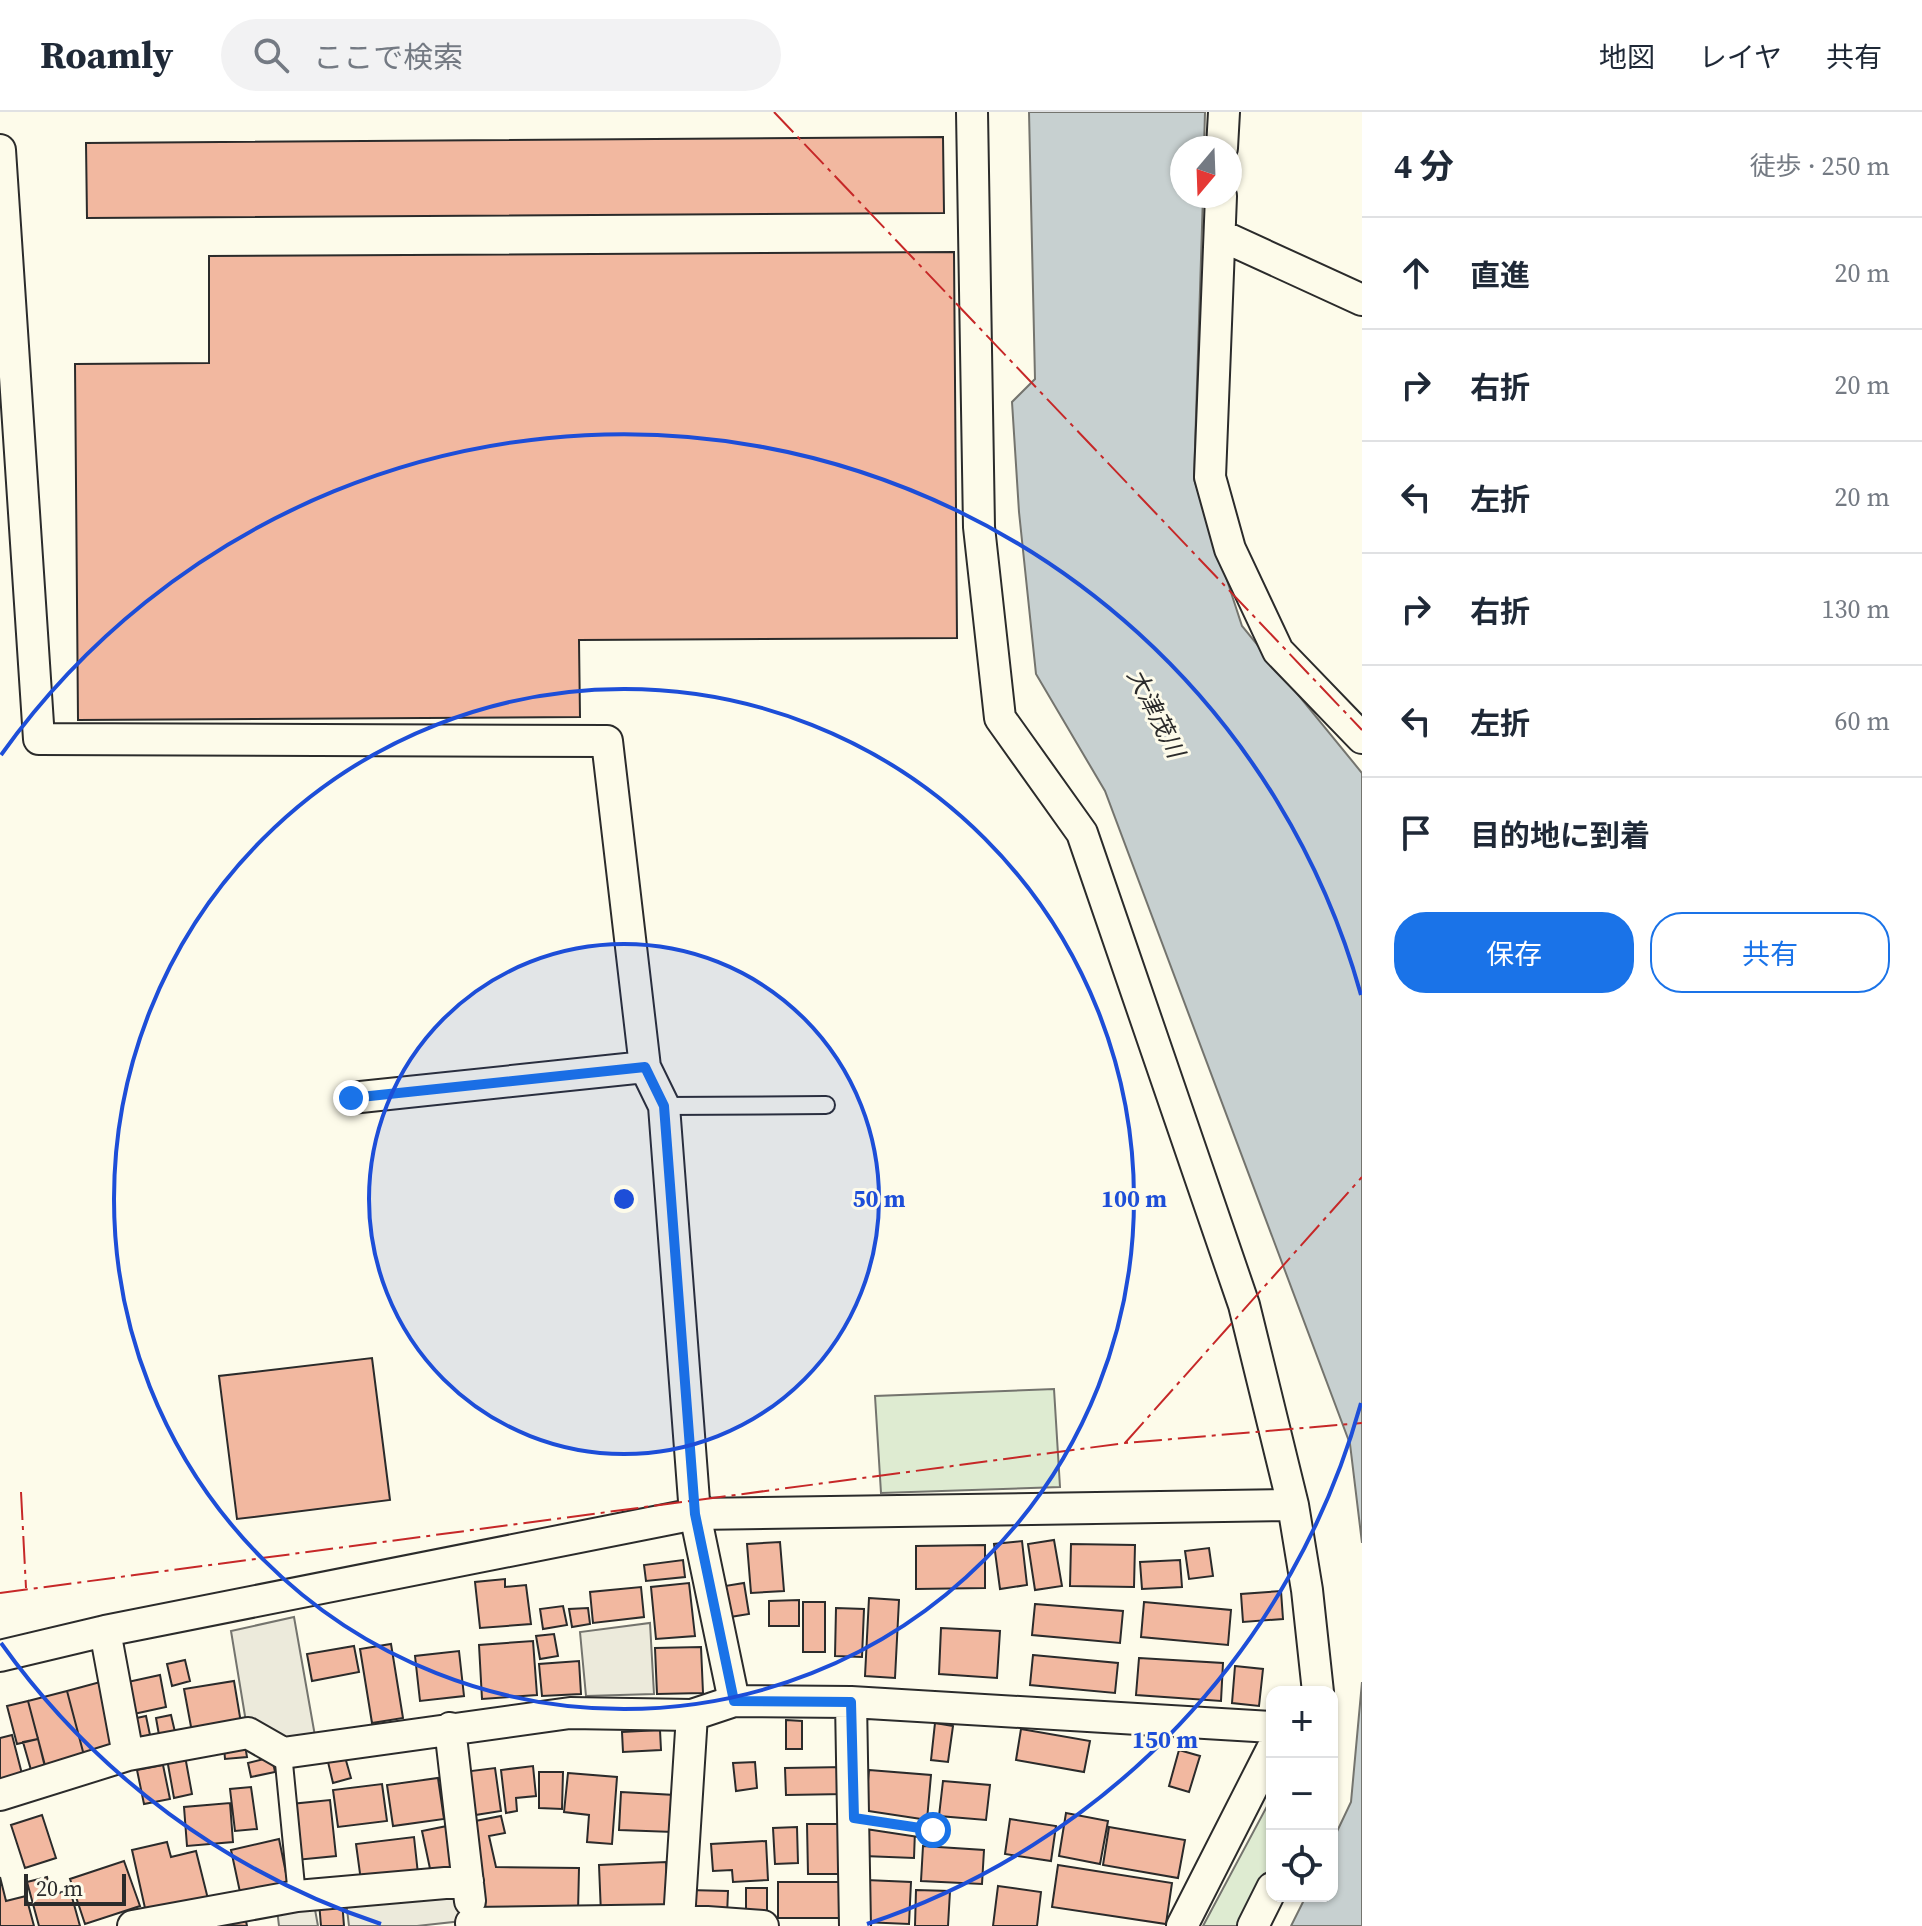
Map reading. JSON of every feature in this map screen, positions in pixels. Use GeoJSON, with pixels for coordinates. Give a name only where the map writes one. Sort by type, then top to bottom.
{"type":"FeatureCollection","features":[{"type":"Feature","properties":{"kind":"street"},"geometry":{"type":"LineString","coordinates":[[972,112],[979,527],[1000,718],[1082,833],[1244,1305],[1293,1505],[1307,1590],[1317,1686]]}},
{"type":"Feature","properties":{"kind":"street"},"geometry":{"type":"LineString","coordinates":[[1223,136],[1224,112]]}},
{"type":"Feature","properties":{"kind":"street"},"geometry":{"type":"LineString","coordinates":[[0,150],[39,739],[607,741],[645,1067],[664,1106],[695,1514],[734,1701]]}},
{"type":"Feature","properties":{"kind":"street"},"geometry":{"type":"LineString","coordinates":[[1221,208],[1210,477],[1230,549],[1278,651],[1362,738]]}},
{"type":"Feature","properties":{"kind":"street"},"geometry":{"type":"LineString","coordinates":[[1220,235],[1362,300]]}},
{"type":"Feature","properties":{"kind":"street"},"geometry":{"type":"LineString","coordinates":[[351,1098],[645,1067]]}},
{"type":"Feature","properties":{"kind":"street"},"geometry":{"type":"LineString","coordinates":[[0,1656],[105,1631],[695,1514],[1293,1505]]}},
{"type":"Feature","properties":{"kind":"street"},"geometry":{"type":"LineString","coordinates":[[105,1631],[128,1755]]}},
{"type":"Feature","properties":{"kind":"street"},"geometry":{"type":"LineString","coordinates":[[0,1795],[128,1755],[248,1733],[283,1753],[570,1713],[692,1715],[734,1701],[851,1702],[1266,1727]]}},
{"type":"Feature","properties":{"kind":"street"},"geometry":{"type":"LineString","coordinates":[[851,1702],[855,1926]]}},
{"type":"Feature","properties":{"kind":"street"},"geometry":{"type":"LineString","coordinates":[[679,1920],[692,1715]]}},
{"type":"Feature","properties":{"kind":"street"},"geometry":{"type":"LineString","coordinates":[[450,1728],[471,1925],[614,1924],[679,1920],[763,1926]]}},
{"type":"Feature","properties":{"kind":"street"},"geometry":{"type":"LineString","coordinates":[[1182,1926],[1267,1758]]}},
{"type":"Feature","properties":{"kind":"street"},"geometry":{"type":"LineString","coordinates":[[133,1926],[297,1896],[468,1881]]}},
{"type":"Feature","properties":{"kind":"street"},"geometry":{"type":"LineString","coordinates":[[1253,1926],[1266,1900]]}},
{"type":"Feature","properties":{"kind":"lane"},"geometry":{"type":"LineString","coordinates":[[664,1106],[826,1105]]}},
{"type":"Feature","properties":{"kind":"lane"},"geometry":{"type":"LineString","coordinates":[[283,1753],[297,1896]]}},
{"type":"Feature","properties":{"kind":"lane"},"geometry":{"type":"LineString","coordinates":[[854,1818],[933,1830]]}},
{"type":"Feature","properties":{"kind":"green space"},"geometry":{"type":"Polygon","coordinates":[[[1054,1389],[1060,1487],[881,1493],[875,1396],[1054,1389]]]}},
{"type":"Feature","properties":{"kind":"green space"},"geometry":{"type":"Polygon","coordinates":[[[1266,1808],[1266,1874],[1239,1926],[1203,1926],[1266,1808]]]}},
{"type":"Feature","properties":{"kind":"shaded area"},"geometry":{"type":"Polygon","coordinates":[[[294,1617],[315,1736],[281,1742],[246,1722],[231,1631],[294,1617]]]}},
{"type":"Feature","properties":{"kind":"shaded area"},"geometry":{"type":"Polygon","coordinates":[[[650,1623],[654,1694],[586,1696],[580,1632],[650,1623]]]}},
{"type":"Feature","properties":{"kind":"shaded area"},"geometry":{"type":"Polygon","coordinates":[[[459,1892],[462,1921],[417,1926],[349,1926],[346,1901],[459,1892]]]}},
{"type":"Feature","properties":{"kind":"shaded area"},"geometry":{"type":"Polygon","coordinates":[[[314,1904],[318,1926],[279,1926],[277,1909],[314,1904]]]}},
{"type":"Feature","properties":{"kind":"water","name":"大津茂川"},"geometry":{"type":"Polygon","coordinates":[[[1029,112],[1205,112],[1204,136],[1170,136],[1170,208],[1203,208],[1194,479],[1242,626],[1362,773],[1362,1543],[1350,1444],[1105,791],[1036,674],[1019,512],[1012,402],[1035,379],[1029,112]]]}},
{"type":"Feature","properties":{"kind":"water"},"geometry":{"type":"Polygon","coordinates":[[[1362,1682],[1362,1926],[1291,1926],[1303,1902],[1338,1902],[1338,1829],[1351,1802],[1362,1682]]]}},
{"type":"Feature","properties":{"kind":"building"},"geometry":{"type":"Polygon","coordinates":[[[943,137],[944,213],[87,218],[86,143],[943,137]]]}},
{"type":"Feature","properties":{"kind":"building"},"geometry":{"type":"Polygon","coordinates":[[[954,252],[957,638],[579,640],[580,717],[78,720],[75,364],[209,363],[209,256],[954,252]]]}},
{"type":"Feature","properties":{"kind":"building"},"geometry":{"type":"Polygon","coordinates":[[[372,1358],[390,1500],[237,1519],[219,1376],[372,1358]]]}},
{"type":"Feature","properties":{"kind":"building"},"geometry":{"type":"Polygon","coordinates":[[[1054,1540],[1062,1586],[1035,1590],[1028,1544],[1054,1540]]]}},
{"type":"Feature","properties":{"kind":"building"},"geometry":{"type":"Polygon","coordinates":[[[1022,1541],[1027,1585],[1000,1589],[994,1544],[1022,1541]]]}},
{"type":"Feature","properties":{"kind":"building"},"geometry":{"type":"Polygon","coordinates":[[[780,1542],[784,1591],[751,1593],[747,1544],[780,1542]]]}},
{"type":"Feature","properties":{"kind":"building"},"geometry":{"type":"Polygon","coordinates":[[[1071,1544],[1135,1545],[1134,1587],[1070,1586],[1071,1544]]]}},
{"type":"Feature","properties":{"kind":"building"},"geometry":{"type":"Polygon","coordinates":[[[985,1545],[985,1588],[916,1589],[916,1546],[985,1545]]]}},
{"type":"Feature","properties":{"kind":"building"},"geometry":{"type":"Polygon","coordinates":[[[1209,1548],[1213,1576],[1189,1579],[1185,1551],[1209,1548]]]}},
{"type":"Feature","properties":{"kind":"building"},"geometry":{"type":"Polygon","coordinates":[[[683,1560],[685,1577],[646,1581],[644,1565],[683,1560]]]}},
{"type":"Feature","properties":{"kind":"building"},"geometry":{"type":"Polygon","coordinates":[[[1180,1560],[1182,1587],[1142,1589],[1140,1562],[1180,1560]]]}},
{"type":"Feature","properties":{"kind":"building"},"geometry":{"type":"Polygon","coordinates":[[[505,1579],[505,1587],[526,1585],[531,1624],[480,1628],[475,1582],[505,1579]]]}},
{"type":"Feature","properties":{"kind":"building"},"geometry":{"type":"Polygon","coordinates":[[[689,1583],[695,1636],[656,1639],[651,1587],[689,1583]]]}},
{"type":"Feature","properties":{"kind":"building"},"geometry":{"type":"Polygon","coordinates":[[[744,1583],[749,1614],[730,1617],[725,1586],[744,1583]]]}},
{"type":"Feature","properties":{"kind":"building"},"geometry":{"type":"Polygon","coordinates":[[[641,1587],[644,1617],[593,1623],[590,1592],[641,1587]]]}},
{"type":"Feature","properties":{"kind":"building"},"geometry":{"type":"Polygon","coordinates":[[[1281,1591],[1283,1619],[1243,1622],[1241,1594],[1281,1591]]]}},
{"type":"Feature","properties":{"kind":"building"},"geometry":{"type":"Polygon","coordinates":[[[869,1598],[899,1600],[895,1678],[865,1676],[869,1598]]]}},
{"type":"Feature","properties":{"kind":"building"},"geometry":{"type":"Polygon","coordinates":[[[799,1600],[799,1626],[769,1626],[769,1601],[799,1600]]]}},
{"type":"Feature","properties":{"kind":"building"},"geometry":{"type":"Polygon","coordinates":[[[803,1602],[825,1602],[825,1652],[803,1652],[803,1602]]]}},
{"type":"Feature","properties":{"kind":"building"},"geometry":{"type":"Polygon","coordinates":[[[1144,1602],[1231,1610],[1228,1645],[1141,1637],[1144,1602]]]}},
{"type":"Feature","properties":{"kind":"building"},"geometry":{"type":"Polygon","coordinates":[[[1035,1604],[1123,1611],[1120,1643],[1032,1635],[1035,1604]]]}},
{"type":"Feature","properties":{"kind":"building"},"geometry":{"type":"Polygon","coordinates":[[[563,1606],[567,1625],[543,1629],[540,1609],[563,1606]]]}},
{"type":"Feature","properties":{"kind":"building"},"geometry":{"type":"Polygon","coordinates":[[[588,1608],[590,1624],[572,1627],[569,1609],[588,1608]]]}},
{"type":"Feature","properties":{"kind":"building"},"geometry":{"type":"Polygon","coordinates":[[[836,1608],[864,1609],[862,1657],[835,1656],[836,1608]]]}},
{"type":"Feature","properties":{"kind":"building"},"geometry":{"type":"Polygon","coordinates":[[[941,1628],[1000,1631],[997,1678],[939,1674],[941,1628]]]}},
{"type":"Feature","properties":{"kind":"building"},"geometry":{"type":"Polygon","coordinates":[[[554,1634],[558,1656],[540,1659],[536,1636],[554,1634]]]}},
{"type":"Feature","properties":{"kind":"building"},"geometry":{"type":"Polygon","coordinates":[[[533,1641],[537,1695],[482,1699],[479,1645],[533,1641]]]}},
{"type":"Feature","properties":{"kind":"building"},"geometry":{"type":"Polygon","coordinates":[[[391,1644],[403,1718],[372,1723],[360,1649],[391,1644]]]}},
{"type":"Feature","properties":{"kind":"building"},"geometry":{"type":"Polygon","coordinates":[[[354,1646],[359,1672],[312,1681],[307,1654],[354,1646]]]}},
{"type":"Feature","properties":{"kind":"building"},"geometry":{"type":"Polygon","coordinates":[[[701,1647],[703,1693],[657,1694],[655,1648],[701,1647]]]}},
{"type":"Feature","properties":{"kind":"building"},"geometry":{"type":"Polygon","coordinates":[[[459,1651],[464,1696],[420,1701],[415,1656],[459,1651]]]}},
{"type":"Feature","properties":{"kind":"building"},"geometry":{"type":"Polygon","coordinates":[[[1033,1655],[1118,1663],[1115,1693],[1030,1685],[1033,1655]]]}},
{"type":"Feature","properties":{"kind":"building"},"geometry":{"type":"Polygon","coordinates":[[[1139,1658],[1223,1663],[1221,1701],[1136,1695],[1139,1658]]]}},
{"type":"Feature","properties":{"kind":"building"},"geometry":{"type":"Polygon","coordinates":[[[185,1660],[190,1681],[172,1686],[167,1664],[185,1660]]]}},
{"type":"Feature","properties":{"kind":"building"},"geometry":{"type":"Polygon","coordinates":[[[579,1661],[581,1694],[542,1696],[539,1664],[579,1661]]]}},
{"type":"Feature","properties":{"kind":"building"},"geometry":{"type":"Polygon","coordinates":[[[1235,1666],[1263,1669],[1259,1706],[1232,1703],[1235,1666]]]}},
{"type":"Feature","properties":{"kind":"building"},"geometry":{"type":"Polygon","coordinates":[[[160,1675],[166,1707],[129,1715],[123,1683],[160,1675]]]}},
{"type":"Feature","properties":{"kind":"building"},"geometry":{"type":"Polygon","coordinates":[[[104,1681],[119,1754],[86,1763],[67,1691],[104,1681]]]}},
{"type":"Feature","properties":{"kind":"building"},"geometry":{"type":"Polygon","coordinates":[[[234,1681],[241,1723],[192,1732],[184,1689],[234,1681]]]}},
{"type":"Feature","properties":{"kind":"building"},"geometry":{"type":"Polygon","coordinates":[[[67,1691],[86,1763],[47,1773],[28,1701],[67,1691]]]}},
{"type":"Feature","properties":{"kind":"building"},"geometry":{"type":"Polygon","coordinates":[[[28,1701],[38,1739],[17,1744],[7,1706],[28,1701]]]}},
{"type":"Feature","properties":{"kind":"building"},"geometry":{"type":"Polygon","coordinates":[[[171,1715],[175,1732],[159,1735],[156,1718],[171,1715]]]}},
{"type":"Feature","properties":{"kind":"building"},"geometry":{"type":"Polygon","coordinates":[[[146,1716],[150,1735],[137,1738],[132,1719],[146,1716]]]}},
{"type":"Feature","properties":{"kind":"building"},"geometry":{"type":"Polygon","coordinates":[[[786,1720],[802,1721],[802,1749],[786,1749],[786,1720]]]}},
{"type":"Feature","properties":{"kind":"building"},"geometry":{"type":"Polygon","coordinates":[[[935,1723],[953,1726],[948,1762],[931,1760],[935,1723]]]}},
{"type":"Feature","properties":{"kind":"building"},"geometry":{"type":"Polygon","coordinates":[[[1021,1729],[1090,1741],[1084,1772],[1016,1760],[1021,1729]]]}},
{"type":"Feature","properties":{"kind":"building"},"geometry":{"type":"Polygon","coordinates":[[[660,1730],[661,1750],[623,1752],[622,1732],[660,1730]]]}},
{"type":"Feature","properties":{"kind":"building"},"geometry":{"type":"Polygon","coordinates":[[[12,1735],[22,1774],[0,1785],[0,1738],[12,1735]]]}},
{"type":"Feature","properties":{"kind":"building"},"geometry":{"type":"Polygon","coordinates":[[[38,1739],[45,1767],[31,1770],[23,1742],[38,1739]]]}},
{"type":"Feature","properties":{"kind":"building"},"geometry":{"type":"Polygon","coordinates":[[[245,1745],[247,1757],[225,1759],[224,1747],[245,1745]]]}},
{"type":"Feature","properties":{"kind":"building"},"geometry":{"type":"Polygon","coordinates":[[[1179,1750],[1200,1756],[1189,1792],[1169,1786],[1179,1750]]]}},
{"type":"Feature","properties":{"kind":"building"},"geometry":{"type":"Polygon","coordinates":[[[185,1756],[192,1794],[174,1798],[167,1759],[185,1756]]]}},
{"type":"Feature","properties":{"kind":"building"},"geometry":{"type":"Polygon","coordinates":[[[272,1757],[275,1772],[251,1777],[248,1763],[272,1757]]]}},
{"type":"Feature","properties":{"kind":"building"},"geometry":{"type":"Polygon","coordinates":[[[345,1757],[351,1778],[333,1783],[328,1762],[345,1757]]]}},
{"type":"Feature","properties":{"kind":"building"},"geometry":{"type":"Polygon","coordinates":[[[755,1762],[757,1788],[736,1791],[733,1763],[755,1762]]]}},
{"type":"Feature","properties":{"kind":"building"},"geometry":{"type":"Polygon","coordinates":[[[163,1765],[170,1799],[144,1804],[137,1770],[163,1765]]]}},
{"type":"Feature","properties":{"kind":"building"},"geometry":{"type":"Polygon","coordinates":[[[533,1766],[536,1796],[516,1798],[517,1811],[506,1813],[501,1770],[533,1766]]]}},
{"type":"Feature","properties":{"kind":"building"},"geometry":{"type":"Polygon","coordinates":[[[845,1767],[845,1794],[786,1795],[785,1768],[845,1767]]]}},
{"type":"Feature","properties":{"kind":"building"},"geometry":{"type":"Polygon","coordinates":[[[495,1768],[501,1811],[469,1816],[463,1772],[495,1768]]]}},
{"type":"Feature","properties":{"kind":"building"},"geometry":{"type":"Polygon","coordinates":[[[869,1770],[931,1775],[927,1820],[865,1814],[869,1770]]]}},
{"type":"Feature","properties":{"kind":"building"},"geometry":{"type":"Polygon","coordinates":[[[539,1772],[563,1772],[562,1809],[539,1808],[539,1772]]]}},
{"type":"Feature","properties":{"kind":"building"},"geometry":{"type":"Polygon","coordinates":[[[568,1773],[617,1777],[612,1844],[587,1842],[589,1815],[564,1812],[568,1773]]]}},
{"type":"Feature","properties":{"kind":"building"},"geometry":{"type":"Polygon","coordinates":[[[438,1778],[444,1819],[393,1826],[387,1785],[438,1778]]]}},
{"type":"Feature","properties":{"kind":"building"},"geometry":{"type":"Polygon","coordinates":[[[943,1781],[990,1785],[986,1820],[939,1816],[943,1781]]]}},
{"type":"Feature","properties":{"kind":"building"},"geometry":{"type":"Polygon","coordinates":[[[382,1784],[387,1821],[338,1827],[333,1790],[382,1784]]]}},
{"type":"Feature","properties":{"kind":"building"},"geometry":{"type":"Polygon","coordinates":[[[251,1787],[257,1829],[235,1831],[230,1789],[251,1787]]]}},
{"type":"Feature","properties":{"kind":"building"},"geometry":{"type":"Polygon","coordinates":[[[621,1792],[675,1795],[673,1832],[619,1830],[621,1792]]]}},
{"type":"Feature","properties":{"kind":"building"},"geometry":{"type":"Polygon","coordinates":[[[330,1800],[336,1856],[296,1860],[291,1804],[330,1800]]]}},
{"type":"Feature","properties":{"kind":"building"},"geometry":{"type":"Polygon","coordinates":[[[230,1803],[233,1842],[187,1846],[184,1807],[230,1803]]]}},
{"type":"Feature","properties":{"kind":"building"},"geometry":{"type":"Polygon","coordinates":[[[1066,1813],[1108,1821],[1100,1864],[1059,1856],[1066,1813]]]}},
{"type":"Feature","properties":{"kind":"building"},"geometry":{"type":"Polygon","coordinates":[[[42,1815],[56,1858],[25,1868],[11,1825],[42,1815]]]}},
{"type":"Feature","properties":{"kind":"building"},"geometry":{"type":"Polygon","coordinates":[[[501,1816],[505,1833],[489,1836],[496,1867],[579,1868],[578,1912],[485,1910],[480,1873],[465,1823],[501,1816]]]}},
{"type":"Feature","properties":{"kind":"building"},"geometry":{"type":"Polygon","coordinates":[[[1010,1819],[1056,1826],[1051,1861],[1005,1854],[1010,1819]]]}},
{"type":"Feature","properties":{"kind":"building"},"geometry":{"type":"Polygon","coordinates":[[[807,1824],[842,1824],[843,1874],[808,1874],[807,1824]]]}},
{"type":"Feature","properties":{"kind":"building"},"geometry":{"type":"Polygon","coordinates":[[[447,1826],[457,1874],[432,1878],[422,1831],[447,1826]]]}},
{"type":"Feature","properties":{"kind":"building"},"geometry":{"type":"Polygon","coordinates":[[[797,1827],[798,1863],[775,1864],[773,1828],[797,1827]]]}},
{"type":"Feature","properties":{"kind":"building"},"geometry":{"type":"Polygon","coordinates":[[[1109,1827],[1185,1840],[1178,1878],[1103,1865],[1109,1827]]]}},
{"type":"Feature","properties":{"kind":"building"},"geometry":{"type":"Polygon","coordinates":[[[865,1829],[915,1830],[914,1858],[864,1856],[865,1829]]]}},
{"type":"Feature","properties":{"kind":"building"},"geometry":{"type":"Polygon","coordinates":[[[414,1837],[418,1874],[361,1881],[356,1844],[414,1837]]]}},
{"type":"Feature","properties":{"kind":"building"},"geometry":{"type":"Polygon","coordinates":[[[279,1839],[288,1883],[240,1892],[231,1850],[279,1839]]]}},
{"type":"Feature","properties":{"kind":"building"},"geometry":{"type":"Polygon","coordinates":[[[766,1841],[768,1880],[733,1882],[732,1870],[713,1871],[711,1844],[766,1841]]]}},
{"type":"Feature","properties":{"kind":"building"},"geometry":{"type":"Polygon","coordinates":[[[167,1842],[171,1857],[196,1851],[209,1903],[147,1917],[132,1850],[167,1842]]]}},
{"type":"Feature","properties":{"kind":"building"},"geometry":{"type":"Polygon","coordinates":[[[923,1846],[984,1850],[982,1884],[921,1881],[923,1846]]]}},
{"type":"Feature","properties":{"kind":"building"},"geometry":{"type":"Polygon","coordinates":[[[124,1861],[140,1906],[85,1924],[70,1879],[124,1861]]]}},
{"type":"Feature","properties":{"kind":"building"},"geometry":{"type":"Polygon","coordinates":[[[666,1862],[669,1911],[601,1914],[599,1865],[666,1862]]]}},
{"type":"Feature","properties":{"kind":"building"},"geometry":{"type":"Polygon","coordinates":[[[1058,1865],[1172,1883],[1166,1924],[1052,1907],[1058,1865]]]}},
{"type":"Feature","properties":{"kind":"building"},"geometry":{"type":"Polygon","coordinates":[[[0,1877],[6,1901],[26,1896],[34,1926],[0,1926],[0,1877]]]}},
{"type":"Feature","properties":{"kind":"building"},"geometry":{"type":"Polygon","coordinates":[[[47,1877],[51,1895],[70,1890],[80,1926],[39,1926],[27,1882],[47,1877]]]}},
{"type":"Feature","properties":{"kind":"building"},"geometry":{"type":"Polygon","coordinates":[[[866,1880],[911,1882],[909,1924],[863,1922],[866,1880]]]}},
{"type":"Feature","properties":{"kind":"building"},"geometry":{"type":"Polygon","coordinates":[[[778,1882],[842,1882],[842,1918],[778,1918],[778,1882]]]}},
{"type":"Feature","properties":{"kind":"building"},"geometry":{"type":"Polygon","coordinates":[[[998,1886],[1041,1892],[1037,1926],[993,1926],[998,1886]]]}},
{"type":"Feature","properties":{"kind":"building"},"geometry":{"type":"Polygon","coordinates":[[[746,1888],[767,1888],[767,1920],[746,1921],[746,1888]]]}},
{"type":"Feature","properties":{"kind":"building"},"geometry":{"type":"Polygon","coordinates":[[[688,1890],[728,1891],[727,1916],[687,1915],[688,1890]]]}},
{"type":"Feature","properties":{"kind":"building"},"geometry":{"type":"Polygon","coordinates":[[[916,1890],[950,1891],[948,1926],[915,1926],[916,1890]]]}},
{"type":"Feature","properties":{"kind":"building"},"geometry":{"type":"Polygon","coordinates":[[[342,1900],[344,1926],[321,1926],[319,1902],[342,1900]]]}},
{"type":"Feature","properties":{"kind":"building"},"geometry":{"type":"Polygon","coordinates":[[[246,1921],[247,1926],[224,1925],[246,1921]]]}},
{"type":"Feature","properties":{"kind":"power"},"geometry":{"type":"LineString","coordinates":[[774,112],[1362,730]]}},
{"type":"Feature","properties":{"kind":"power"},"geometry":{"type":"LineString","coordinates":[[1125,1443],[1362,1177]]}},
{"type":"Feature","properties":{"kind":"power"},"geometry":{"type":"LineString","coordinates":[[0,1593],[1125,1443],[1362,1423]]}},
{"type":"Feature","properties":{"kind":"power"},"geometry":{"type":"LineString","coordinates":[[21,1492],[26,1588]]}},
{"type":"Feature","properties":{"kind":"route"},"geometry":{"type":"LineString","coordinates":[[351,1098],[645,1067],[664,1106],[695,1514],[734,1701],[851,1702],[854,1818],[933,1830]]}}]}
